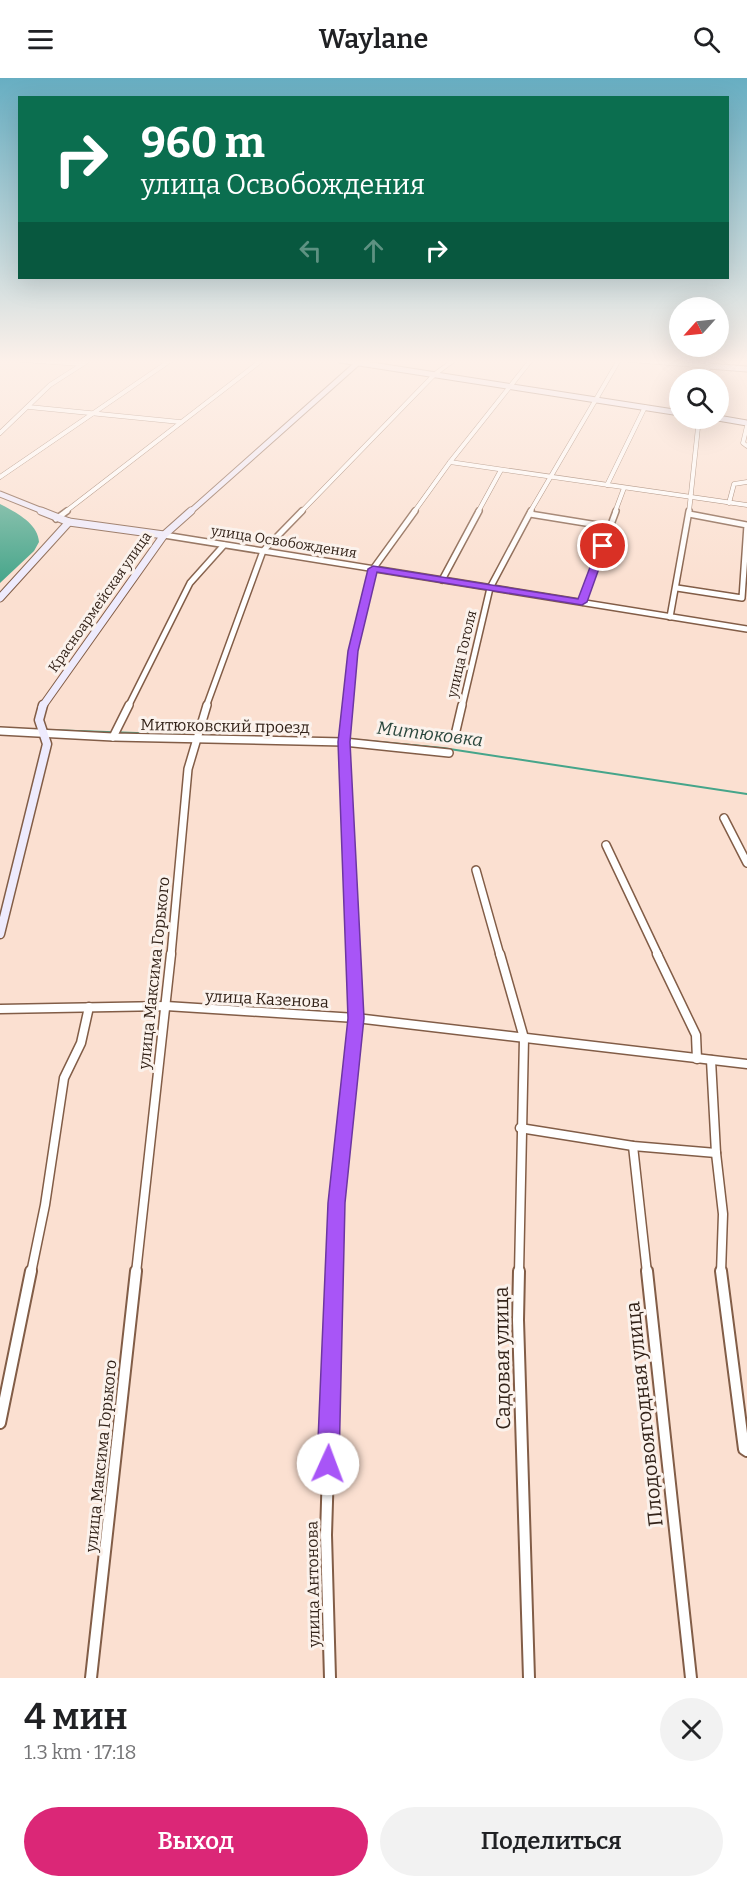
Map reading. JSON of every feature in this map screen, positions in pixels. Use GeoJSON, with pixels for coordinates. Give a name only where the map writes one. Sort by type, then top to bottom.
{"type":"FeatureCollection","features":[{"type":"Feature","properties":{"kind":"street"},"geometry":{"type":"LineString","coordinates":[[0,477],[60,435]]}},
{"type":"Feature","properties":{"kind":"street"},"geometry":{"type":"LineString","coordinates":[[56,519],[164,435]]}},
{"type":"Feature","properties":{"kind":"street","name":"Красноармейская улица"},"geometry":{"type":"LineString","coordinates":[[0,934],[47,744],[45,732],[37,718],[40,709],[164,535],[276,435]]}},
{"type":"Feature","properties":{"kind":"street","name":"улица Максима Горького"},"geometry":{"type":"LineString","coordinates":[[92,1678],[166,1006],[188,769],[263,551],[376,435]]}},
{"type":"Feature","properties":{"kind":"street","name":"улица Антонова"},"geometry":{"type":"LineString","coordinates":[[330,1678],[326,1535],[336,1203],[356,1018],[344,740],[353,651],[373,569],[472,435]]}},
{"type":"Feature","properties":{"kind":"street","name":"улица Гоголя"},"geometry":{"type":"LineString","coordinates":[[455,735],[490,588],[549,477],[575,435]]}},
{"type":"Feature","properties":{"kind":"street"},"geometry":{"type":"LineString","coordinates":[[607,485],[632,435]]}},
{"type":"Feature","properties":{"kind":"street"},"geometry":{"type":"LineString","coordinates":[[670,617],[689,514],[697,435]]}},
{"type":"Feature","properties":{"kind":"street"},"geometry":{"type":"LineString","coordinates":[[450,462],[747,505]]}},
{"type":"Feature","properties":{"kind":"street"},"geometry":{"type":"LineString","coordinates":[[442,580],[501,470]]}},
{"type":"Feature","properties":{"kind":"street"},"geometry":{"type":"LineString","coordinates":[[729,502],[734,484],[747,482]]}},
{"type":"Feature","properties":{"kind":"street"},"geometry":{"type":"LineString","coordinates":[[582,602],[624,488]]}},
{"type":"Feature","properties":{"kind":"street","name":"улица Освобождения"},"geometry":{"type":"LineString","coordinates":[[0,494],[56,519],[69,522],[164,535],[747,629]]}},
{"type":"Feature","properties":{"kind":"street"},"geometry":{"type":"LineString","coordinates":[[530,514],[610,528]]}},
{"type":"Feature","properties":{"kind":"street"},"geometry":{"type":"LineString","coordinates":[[677,588],[742,598],[747,525],[689,514]]}},
{"type":"Feature","properties":{"kind":"street"},"geometry":{"type":"LineString","coordinates":[[0,598],[69,522]]}},
{"type":"Feature","properties":{"kind":"street"},"geometry":{"type":"LineString","coordinates":[[113,737],[189,583],[224,545]]}},
{"type":"Feature","properties":{"kind":"street","name":"Митюковский проезд"},"geometry":{"type":"LineString","coordinates":[[0,731],[113,737],[198,736],[344,740],[449,753]]}},
{"type":"Feature","properties":{"kind":"street"},"geometry":{"type":"LineString","coordinates":[[724,818],[747,863]]}},
{"type":"Feature","properties":{"kind":"street"},"geometry":{"type":"LineString","coordinates":[[606,845],[696,1035],[698,1059]]}},
{"type":"Feature","properties":{"kind":"street","name":"Садовая улица"},"geometry":{"type":"LineString","coordinates":[[476,870],[524,1038],[520,1128],[518,1320],[529,1678]]}},
{"type":"Feature","properties":{"kind":"street","name":"улица Казенова"},"geometry":{"type":"LineString","coordinates":[[0,1009],[166,1006],[356,1018],[747,1064]]}},
{"type":"Feature","properties":{"kind":"street"},"geometry":{"type":"LineString","coordinates":[[0,1423],[45,1205],[64,1078],[81,1043],[89,1007]]}},
{"type":"Feature","properties":{"kind":"street"},"geometry":{"type":"LineString","coordinates":[[711,1060],[716,1153],[723,1214],[720,1261],[744,1449],[747,1451]]}},
{"type":"Feature","properties":{"kind":"street"},"geometry":{"type":"LineString","coordinates":[[520,1128],[633,1146],[716,1153]]}},
{"type":"Feature","properties":{"kind":"street","name":"Плодовоягодная улица"},"geometry":{"type":"LineString","coordinates":[[633,1146],[691,1678]]}},
{"type":"Feature","properties":{"kind":"water"},"geometry":{"type":"Polygon","coordinates":[[[0,504],[30,524],[38,535],[39,542],[34,551],[0,583],[0,504]]]}},
{"type":"Feature","properties":{"kind":"waterway","name":"Митюковка"},"geometry":{"type":"LineString","coordinates":[[48,730],[195,735]]}},
{"type":"Feature","properties":{"kind":"waterway","name":"Митюковка"},"geometry":{"type":"LineString","coordinates":[[201,735],[216,736]]}},
{"type":"Feature","properties":{"kind":"waterway","name":"Митюковка"},"geometry":{"type":"LineString","coordinates":[[348,739],[443,748],[747,794]]}},
{"type":"Feature","properties":{"kind":"route"},"geometry":{"type":"LineString","coordinates":[[328,1464],[336,1203],[356,1018],[344,742],[353,651],[373,569],[582,602],[603,546]]}}]}
